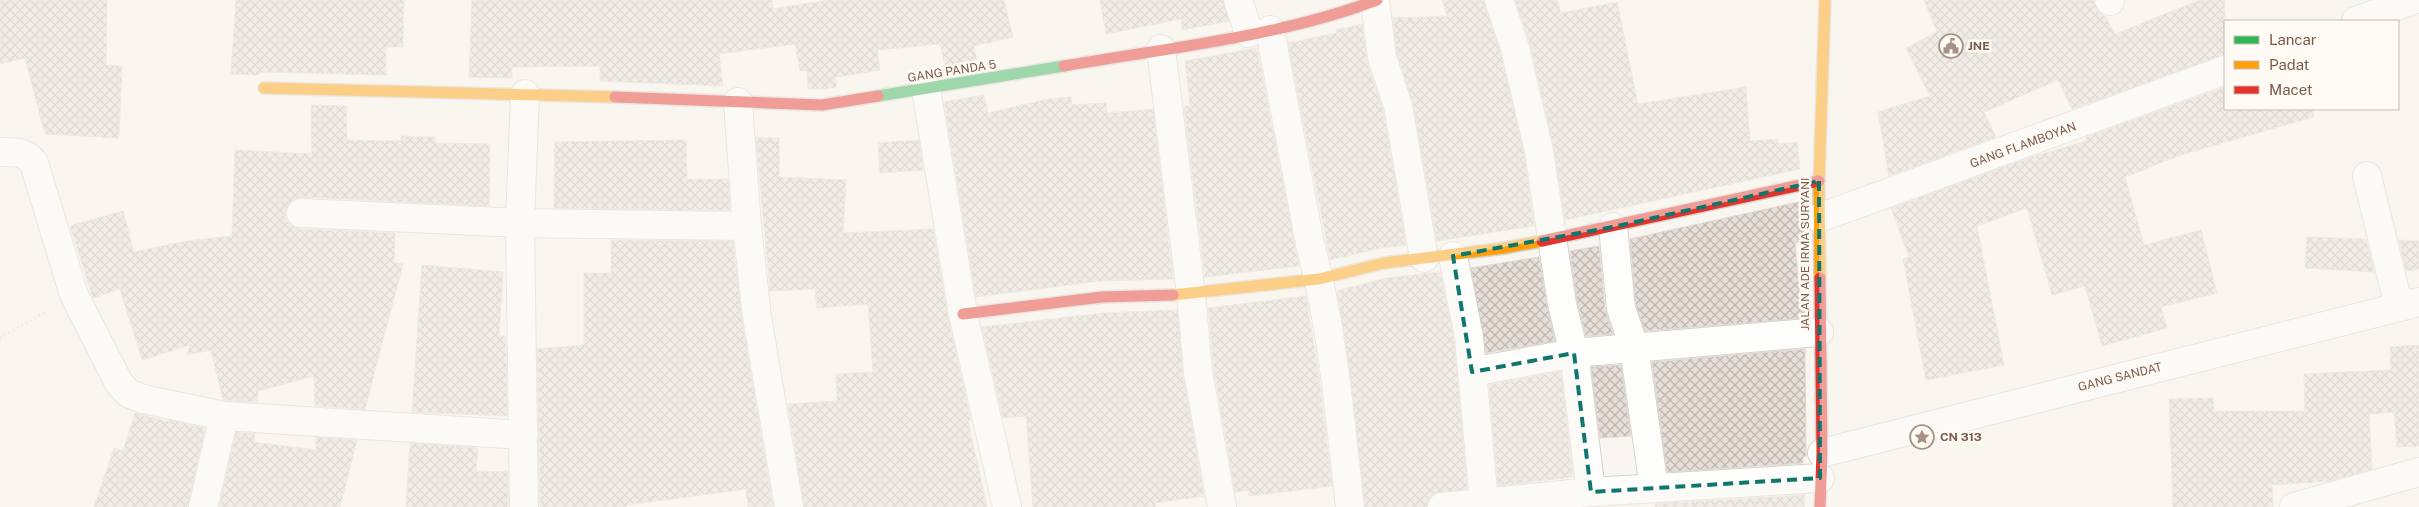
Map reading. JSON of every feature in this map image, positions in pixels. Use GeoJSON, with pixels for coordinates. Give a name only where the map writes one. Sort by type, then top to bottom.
{"type":"FeatureCollection","features":[{"type":"Feature","properties":{"kind":"street"},"geometry":{"type":"LineString","coordinates":[[1238,0],[1259,32],[1320,279],[1350,507]]}},
{"type":"Feature","properties":{"kind":"street"},"geometry":{"type":"LineString","coordinates":[[1376,0],[1382,57],[1398,106],[1424,258]]}},
{"type":"Feature","properties":{"kind":"street","name":"GANG PANDA 5"},"geometry":{"type":"LineString","coordinates":[[264,88],[822,104],[926,89],[1259,32],[1334,15],[1376,0]]}},
{"type":"Feature","properties":{"kind":"street"},"geometry":{"type":"LineString","coordinates":[[1498,0],[1515,48],[1535,133],[1562,304],[1574,353],[1591,492]]}},
{"type":"Feature","properties":{"kind":"street","name":"JALAN ADE IRMA SURYANI"},"geometry":{"type":"LineString","coordinates":[[1820,507],[1819,181],[1825,0]]}},
{"type":"Feature","properties":{"kind":"street"},"geometry":{"type":"LineString","coordinates":[[2359,20],[2413,0]]}},
{"type":"Feature","properties":{"kind":"street"},"geometry":{"type":"LineString","coordinates":[[1162,49],[1191,294],[1198,372],[1222,507]]}},
{"type":"Feature","properties":{"kind":"street","name":"GANG FLAMBOYAN"},"geometry":{"type":"LineString","coordinates":[[1819,218],[2224,70]]}},
{"type":"Feature","properties":{"kind":"street"},"geometry":{"type":"LineString","coordinates":[[926,89],[963,314],[1007,507]]}},
{"type":"Feature","properties":{"kind":"street"},"geometry":{"type":"LineString","coordinates":[[524,507],[520,223],[525,94]]}},
{"type":"Feature","properties":{"kind":"street"},"geometry":{"type":"LineString","coordinates":[[738,102],[747,226],[758,326],[789,507]]}},
{"type":"Feature","properties":{"kind":"street"},"geometry":{"type":"LineString","coordinates":[[0,152],[18,152],[29,156],[34,164],[74,295],[119,383],[128,393],[143,399],[224,416],[524,435]]}},
{"type":"Feature","properties":{"kind":"street"},"geometry":{"type":"LineString","coordinates":[[2367,176],[2409,305]]}},
{"type":"Feature","properties":{"kind":"street"},"geometry":{"type":"LineString","coordinates":[[963,314],[1102,297],[1191,294],[1320,279],[1384,264],[1453,256],[1614,227],[1819,181]]}},
{"type":"Feature","properties":{"kind":"street"},"geometry":{"type":"LineString","coordinates":[[301,213],[520,223],[747,226]]}},
{"type":"Feature","properties":{"kind":"street"},"geometry":{"type":"LineString","coordinates":[[1614,227],[1621,308],[1634,347],[1654,488]]}},
{"type":"Feature","properties":{"kind":"street"},"geometry":{"type":"LineString","coordinates":[[1453,256],[1468,337],[1484,503]]}},
{"type":"Feature","properties":{"kind":"street","name":"GANG SANDAT"},"geometry":{"type":"LineString","coordinates":[[1442,507],[1591,492],[1654,488],[1821,466],[2409,305]]}},
{"type":"Feature","properties":{"kind":"street"},"geometry":{"type":"LineString","coordinates":[[1472,372],[1574,353],[1819,332]]}},
{"type":"Feature","properties":{"kind":"street"},"geometry":{"type":"LineString","coordinates":[[203,507],[224,416]]}},
{"type":"Feature","properties":{"kind":"street"},"geometry":{"type":"LineString","coordinates":[[2294,507],[2419,472]]}},
{"type":"Feature","properties":{"kind":"path"},"geometry":{"type":"LineString","coordinates":[[0,338],[74,295]]}},
{"type":"Feature","properties":{"kind":"highlighted area"},"geometry":{"type":"Polygon","coordinates":[[[1819,181],[1820,478],[1591,492],[1574,353],[1472,372],[1453,256],[1613,227],[1819,181]]]}},
{"type":"Feature","properties":{"kind":"building"},"geometry":{"type":"Polygon","coordinates":[[[0,0],[107,0],[106,65],[122,66],[119,138],[45,134],[25,58],[0,64],[0,0]]]}},
{"type":"Feature","properties":{"kind":"building"},"geometry":{"type":"Polygon","coordinates":[[[236,0],[404,0],[403,47],[386,47],[386,75],[264,72],[256,75],[231,74],[236,0]]]}},
{"type":"Feature","properties":{"kind":"building"},"geometry":{"type":"Polygon","coordinates":[[[472,0],[772,0],[773,9],[828,0],[1004,0],[1013,37],[974,46],[978,65],[946,70],[940,44],[877,50],[880,70],[836,77],[836,87],[821,89],[808,89],[807,70],[800,71],[795,44],[719,54],[723,86],[600,81],[600,66],[512,67],[512,78],[469,77],[472,0]]]}},
{"type":"Feature","properties":{"kind":"building"},"geometry":{"type":"Polygon","coordinates":[[[1100,0],[1223,0],[1229,21],[1182,30],[1181,19],[1106,34],[1100,0]]]}},
{"type":"Feature","properties":{"kind":"building"},"geometry":{"type":"Polygon","coordinates":[[[1442,0],[1484,0],[1500,52],[1524,154],[1534,226],[1437,241],[1413,103],[1397,54],[1393,18],[1447,16],[1442,0]]]}},
{"type":"Feature","properties":{"kind":"building"},"geometry":{"type":"Polygon","coordinates":[[[1515,0],[1557,0],[1561,13],[1617,2],[1638,104],[1746,87],[1750,141],[1778,139],[1778,144],[1797,142],[1800,169],[1565,220],[1554,148],[1530,44],[1515,0]]]}},
{"type":"Feature","properties":{"kind":"building"},"geometry":{"type":"Polygon","coordinates":[[[1924,0],[2094,0],[2098,11],[2105,16],[2115,34],[2200,0],[2225,0],[2224,55],[2072,109],[2058,80],[1984,112],[1996,137],[1889,176],[1878,112],[1930,96],[1906,48],[1937,32],[1924,0]]]}},
{"type":"Feature","properties":{"kind":"building"},"geometry":{"type":"Polygon","coordinates":[[[1362,24],[1367,62],[1383,110],[1406,245],[1380,248],[1330,260],[1288,43],[1337,33],[1336,30],[1362,24]]]}},
{"type":"Feature","properties":{"kind":"building"},"geometry":{"type":"Polygon","coordinates":[[[1257,48],[1299,266],[1205,277],[1184,106],[1190,106],[1185,61],[1257,48]]]}},
{"type":"Feature","properties":{"kind":"building"},"geometry":{"type":"Polygon","coordinates":[[[2224,87],[2224,110],[2312,110],[2314,117],[2181,155],[2125,177],[2144,245],[2201,230],[2217,293],[2161,307],[2167,328],[2102,346],[2085,286],[2052,295],[2027,208],[1977,226],[2004,365],[1926,380],[1903,259],[1909,257],[1891,208],[2025,159],[2087,141],[2086,137],[2224,87]]]}},
{"type":"Feature","properties":{"kind":"building"},"geometry":{"type":"Polygon","coordinates":[[[984,95],[988,113],[1048,99],[1071,97],[1072,105],[1106,103],[1107,113],[1153,109],[1173,279],[1100,281],[976,297],[944,102],[984,95]]]}},
{"type":"Feature","properties":{"kind":"building"},"geometry":{"type":"Polygon","coordinates":[[[311,105],[346,106],[347,140],[401,141],[401,136],[435,137],[435,143],[490,144],[489,206],[302,197],[293,199],[288,205],[285,213],[287,221],[292,226],[300,229],[395,233],[394,263],[403,264],[365,409],[315,406],[314,376],[258,391],[257,402],[223,400],[211,350],[187,355],[190,345],[142,360],[120,289],[93,298],[70,226],[123,211],[134,252],[187,241],[232,236],[235,150],[312,154],[311,105]]]}},
{"type":"Feature","properties":{"kind":"building"},"geometry":{"type":"Polygon","coordinates":[[[756,138],[779,138],[779,177],[846,180],[843,233],[933,229],[948,317],[971,421],[968,421],[987,507],[804,507],[788,404],[837,401],[836,374],[873,372],[868,304],[817,308],[815,289],[770,291],[756,138]]]}},
{"type":"Feature","properties":{"kind":"building"},"geometry":{"type":"Polygon","coordinates":[[[686,140],[687,179],[728,179],[730,210],[554,208],[555,142],[686,140]]]}},
{"type":"Feature","properties":{"kind":"building"},"geometry":{"type":"Polygon","coordinates":[[[919,140],[923,170],[880,173],[878,143],[919,140]]]}},
{"type":"Feature","properties":{"kind":"building"},"geometry":{"type":"Polygon","coordinates":[[[1803,201],[1804,242],[1795,243],[1801,311],[1805,311],[1805,318],[1645,331],[1636,305],[1630,239],[1803,201]]]}},
{"type":"Feature","properties":{"kind":"building"},"geometry":{"type":"Polygon","coordinates":[[[2307,237],[2366,239],[2374,272],[2305,268],[2307,237]]]}},
{"type":"Feature","properties":{"kind":"building"},"geometry":{"type":"Polygon","coordinates":[[[611,240],[733,241],[742,320],[773,507],[748,507],[746,489],[627,505],[627,507],[540,507],[537,349],[584,345],[584,273],[611,273],[611,240]]]}},
{"type":"Feature","properties":{"kind":"building"},"geometry":{"type":"Polygon","coordinates":[[[2399,240],[2419,241],[2419,269],[2406,271],[2399,240]]]}},
{"type":"Feature","properties":{"kind":"building"},"geometry":{"type":"Polygon","coordinates":[[[1599,246],[1605,310],[1613,334],[1586,336],[1577,301],[1570,251],[1599,246]]]}},
{"type":"Feature","properties":{"kind":"building"},"geometry":{"type":"Polygon","coordinates":[[[1539,257],[1555,341],[1486,353],[1471,268],[1539,257]]]}},
{"type":"Feature","properties":{"kind":"building"},"geometry":{"type":"Polygon","coordinates":[[[422,265],[503,272],[499,336],[505,336],[507,416],[412,412],[422,265]]]}},
{"type":"Feature","properties":{"kind":"building"},"geometry":{"type":"Polygon","coordinates":[[[1440,272],[1454,339],[1467,489],[1433,494],[1428,500],[1427,507],[1365,507],[1350,373],[1337,291],[1387,278],[1440,272]]]}},
{"type":"Feature","properties":{"kind":"building"},"geometry":{"type":"Polygon","coordinates":[[[1306,296],[1319,377],[1332,486],[1249,496],[1249,490],[1235,492],[1214,370],[1208,308],[1306,296]]]}},
{"type":"Feature","properties":{"kind":"building"},"geometry":{"type":"Polygon","coordinates":[[[1177,310],[1183,375],[1204,496],[1155,503],[1156,507],[1033,507],[1026,416],[1003,418],[982,327],[1103,313],[1177,310]]]}},
{"type":"Feature","properties":{"kind":"building"},"geometry":{"type":"Polygon","coordinates":[[[2419,345],[2419,446],[2397,447],[2394,412],[2369,414],[2372,469],[2329,481],[2272,485],[2273,507],[2173,507],[2169,399],[2213,398],[2214,411],[2305,411],[2304,374],[2391,370],[2390,347],[2419,345]]]}},
{"type":"Feature","properties":{"kind":"building"},"geometry":{"type":"Polygon","coordinates":[[[1805,349],[1806,456],[1803,457],[1803,463],[1667,472],[1652,362],[1805,349]]]}},
{"type":"Feature","properties":{"kind":"building"},"geometry":{"type":"Polygon","coordinates":[[[1621,365],[1631,436],[1600,438],[1591,367],[1621,365]]]}},
{"type":"Feature","properties":{"kind":"building"},"geometry":{"type":"Polygon","coordinates":[[[1561,371],[1573,477],[1498,486],[1489,385],[1561,371]]]}},
{"type":"Feature","properties":{"kind":"building"},"geometry":{"type":"Polygon","coordinates":[[[135,413],[169,422],[169,420],[205,428],[188,507],[94,507],[114,448],[123,451],[135,413]]]}},
{"type":"Feature","properties":{"kind":"building"},"geometry":{"type":"Polygon","coordinates":[[[236,432],[255,434],[254,442],[316,450],[316,437],[357,440],[340,507],[219,507],[236,432]]]}},
{"type":"Feature","properties":{"kind":"building"},"geometry":{"type":"Polygon","coordinates":[[[410,443],[478,448],[476,471],[508,472],[508,507],[406,507],[410,443]]]}},
{"type":"Feature","properties":{"kind":"building"},"geometry":{"type":"Polygon","coordinates":[[[1805,495],[1804,507],[1655,507],[1655,504],[1805,495]]]}},
{"type":"Feature","properties":{"kind":"traffic: fast"},"geometry":{"type":"LineString","coordinates":[[878,96],[1064,66]]}},
{"type":"Feature","properties":{"kind":"traffic: slow"},"geometry":{"type":"LineString","coordinates":[[1820,278],[1819,181],[1825,0]]}},
{"type":"Feature","properties":{"kind":"traffic: slow"},"geometry":{"type":"LineString","coordinates":[[264,88],[615,97]]}},
{"type":"Feature","properties":{"kind":"traffic: slow"},"geometry":{"type":"LineString","coordinates":[[1173,295],[1319,279],[1384,263],[1504,248],[1542,241]]}},
{"type":"Feature","properties":{"kind":"traffic: jam"},"geometry":{"type":"LineString","coordinates":[[1064,66],[1262,32],[1339,13],[1377,0]]}},
{"type":"Feature","properties":{"kind":"traffic: jam"},"geometry":{"type":"LineString","coordinates":[[615,97],[822,105],[878,96]]}},
{"type":"Feature","properties":{"kind":"traffic: jam"},"geometry":{"type":"LineString","coordinates":[[1542,241],[1819,181]]}},
{"type":"Feature","properties":{"kind":"traffic: jam"},"geometry":{"type":"LineString","coordinates":[[1820,278],[1822,453],[1820,507]]}},
{"type":"Feature","properties":{"kind":"traffic: jam"},"geometry":{"type":"LineString","coordinates":[[963,314],[1102,297],[1173,295]]}},
{"type":"Feature","properties":{"kind":"place","name":"JNE"},"geometry":{"type":"Point","coordinates":[1951,46]}},
{"type":"Feature","properties":{"kind":"place","name":"CN 313"},"geometry":{"type":"Point","coordinates":[1922,437]}}]}
